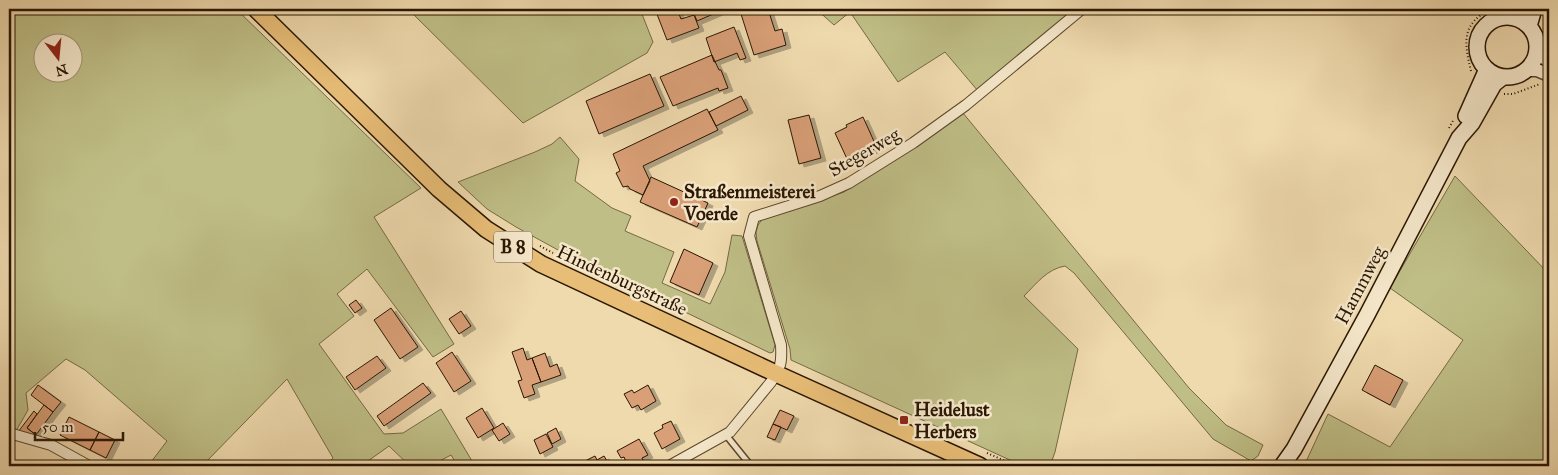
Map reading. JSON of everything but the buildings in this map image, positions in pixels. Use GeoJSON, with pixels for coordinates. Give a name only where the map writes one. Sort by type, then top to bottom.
{"type":"FeatureCollection","features":[{"type":"Feature","properties":{"kind":"main road","name":"Hindenburgstraße"},"geometry":{"type":"LineString","coordinates":[[256,9],[439,190],[486,229],[541,264],[777,374],[984,460]]}},
{"type":"Feature","properties":{"kind":"main road"},"geometry":{"type":"LineString","coordinates":[[1529,26],[1534,9]]}},
{"type":"Feature","properties":{"kind":"main road"},"geometry":{"type":"LineString","coordinates":[[1516,13],[1529,26],[1537,42],[1537,52],[1533,62],[1526,70],[1519,74],[1503,77],[1494,74],[1481,63],[1478,55],[1478,38],[1488,23],[1516,13]]}},
{"type":"Feature","properties":{"kind":"main road","name":"Hammweg"},"geometry":{"type":"LineString","coordinates":[[1288,460],[1367,315],[1453,136],[1463,123],[1487,69]]}},
{"type":"Feature","properties":{"kind":"main road","name":"Hammweg"},"geometry":{"type":"LineString","coordinates":[[1453,136],[1472,123],[1494,84],[1503,77]]}},
{"type":"Feature","properties":{"kind":"street","name":"Stegerweg"},"geometry":{"type":"LineString","coordinates":[[777,374],[782,361],[781,345],[749,236],[754,217],[820,196],[849,182],[913,143],[966,105],[1082,9]]}},
{"type":"Feature","properties":{"kind":"street"},"geometry":{"type":"LineString","coordinates":[[1537,52],[1549,62]]}},
{"type":"Feature","properties":{"kind":"street"},"geometry":{"type":"LineString","coordinates":[[1526,70],[1537,70],[1549,75]]}},
{"type":"Feature","properties":{"kind":"street"},"geometry":{"type":"LineString","coordinates":[[670,466],[730,432],[777,374]]}},
{"type":"Feature","properties":{"kind":"street"},"geometry":{"type":"LineString","coordinates":[[9,433],[51,445],[88,466]]}},
{"type":"Feature","properties":{"kind":"lane"},"geometry":{"type":"LineString","coordinates":[[726,435],[751,466]]}},
{"type":"Feature","properties":{"kind":"path"},"geometry":{"type":"LineString","coordinates":[[1472,74],[1466,54],[1468,34],[1472,24],[1481,14],[1492,9]]}},
{"type":"Feature","properties":{"kind":"path"},"geometry":{"type":"LineString","coordinates":[[1453,136],[1456,116]]}},
{"type":"Feature","properties":{"kind":"path"},"geometry":{"type":"LineString","coordinates":[[539,245],[555,254]]}},
{"type":"Feature","properties":{"kind":"path"},"geometry":{"type":"LineString","coordinates":[[984,460],[1016,466]]}},
{"type":"Feature","properties":{"kind":"shaded area"},"geometry":{"type":"Polygon","coordinates":[[[9,9],[236,9],[421,188],[374,217],[454,344],[433,357],[367,269],[337,294],[354,316],[319,344],[384,434],[403,433],[441,409],[475,466],[458,466],[451,455],[430,466],[410,466],[389,446],[361,466],[325,466],[333,458],[287,379],[202,466],[148,466],[167,441],[85,370],[66,359],[26,393],[28,410],[16,431],[9,426],[9,9]]]}},
{"type":"Feature","properties":{"kind":"shaded area"},"geometry":{"type":"Polygon","coordinates":[[[408,9],[640,9],[653,42],[647,53],[523,123],[408,9]]]}},
{"type":"Feature","properties":{"kind":"shaded area"},"geometry":{"type":"Polygon","coordinates":[[[816,9],[1075,9],[978,91],[945,52],[898,82],[850,12],[834,25],[816,9]]]}},
{"type":"Feature","properties":{"kind":"shaded area"},"geometry":{"type":"Polygon","coordinates":[[[963,113],[1189,388],[1226,425],[1263,445],[1258,456],[1251,461],[1213,439],[1074,273],[1065,266],[1047,274],[1024,296],[1078,349],[1055,452],[1050,466],[1023,466],[791,360],[790,349],[757,241],[756,232],[758,225],[763,218],[844,192],[963,113]]]}},
{"type":"Feature","properties":{"kind":"shaded area"},"geometry":{"type":"Polygon","coordinates":[[[560,137],[579,159],[575,181],[612,208],[631,216],[625,231],[674,252],[662,283],[710,304],[725,272],[732,235],[742,236],[775,345],[773,352],[770,353],[569,256],[487,209],[458,182],[535,152],[552,144],[560,137]]]}},
{"type":"Feature","properties":{"kind":"shaded area"},"geometry":{"type":"Polygon","coordinates":[[[1455,176],[1549,274],[1549,466],[1304,466],[1328,414],[1390,447],[1463,340],[1390,288],[1455,176]]]}},
{"type":"Feature","properties":{"kind":"place","name":"Straßenmeisterei Voerde"},"geometry":{"type":"Point","coordinates":[674,202]}},
{"type":"Feature","properties":{"kind":"place","name":"Heidelust Herbers"},"geometry":{"type":"Point","coordinates":[904,420]}}]}
